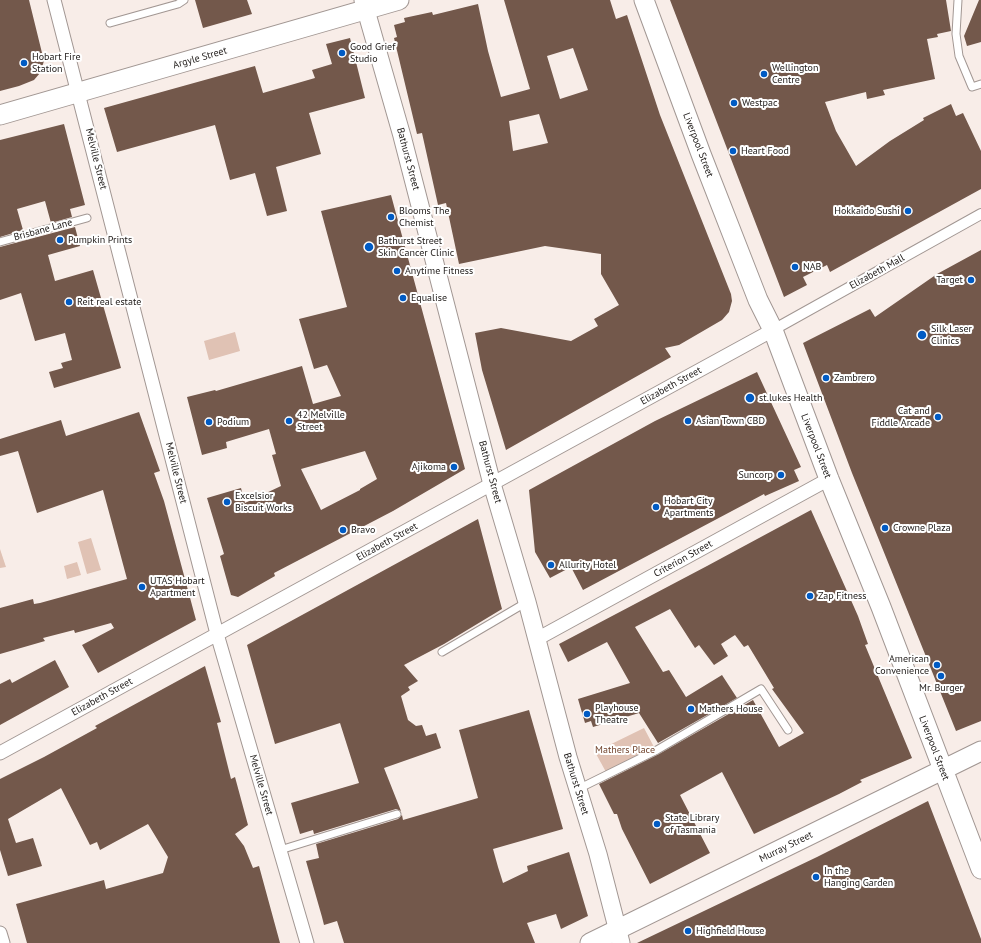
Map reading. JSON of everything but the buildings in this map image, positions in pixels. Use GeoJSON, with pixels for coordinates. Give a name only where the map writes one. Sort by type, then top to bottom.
{"type":"FeatureCollection","features":[{"type":"Feature","properties":{"kind":"main road","name":"Argyle Street"},"geometry":{"type":"LineString","coordinates":[[0,115],[78,93],[364,5],[399,0]]}},
{"type":"Feature","properties":{"kind":"main road","name":"Liverpool Street"},"geometry":{"type":"LineString","coordinates":[[644,0],[755,293],[773,330],[829,479],[981,869]]}},
{"type":"Feature","properties":{"kind":"main road","name":"Murray Street"},"geometry":{"type":"LineString","coordinates":[[590,943],[619,936],[981,751]]}},
{"type":"Feature","properties":{"kind":"street","name":"Melville Street"},"geometry":{"type":"LineString","coordinates":[[54,0],[217,634],[307,943]]}},
{"type":"Feature","properties":{"kind":"street","name":"Bathurst Street"},"geometry":{"type":"LineString","coordinates":[[364,5],[402,136],[492,484],[527,602],[578,790],[598,854],[619,936]]}},
{"type":"Feature","properties":{"kind":"street","name":"Elizabeth Mall"},"geometry":{"type":"LineString","coordinates":[[773,330],[981,214]]}},
{"type":"Feature","properties":{"kind":"street","name":"Elizabeth Street"},"geometry":{"type":"LineString","coordinates":[[0,753],[773,330]]}},
{"type":"Feature","properties":{"kind":"street","name":"Criterion Street"},"geometry":{"type":"LineString","coordinates":[[537,639],[829,479]]}},
{"type":"Feature","properties":{"kind":"street"},"geometry":{"type":"LineString","coordinates":[[0,932],[3,943]]}},
{"type":"Feature","properties":{"kind":"lane"},"geometry":{"type":"LineString","coordinates":[[110,23],[178,4],[184,0]]}},
{"type":"Feature","properties":{"kind":"lane"},"geometry":{"type":"LineString","coordinates":[[958,0],[957,44],[959,56],[972,87],[981,84]]}},
{"type":"Feature","properties":{"kind":"lane","name":"Brisbane Lane"},"geometry":{"type":"LineString","coordinates":[[0,242],[87,218]]}},
{"type":"Feature","properties":{"kind":"lane"},"geometry":{"type":"LineString","coordinates":[[442,652],[527,602]]}},
{"type":"Feature","properties":{"kind":"lane"},"geometry":{"type":"LineString","coordinates":[[578,790],[657,750],[761,689],[788,730]]}},
{"type":"Feature","properties":{"kind":"lane"},"geometry":{"type":"LineString","coordinates":[[280,850],[397,814]]}},
{"type":"Feature","properties":{"kind":"green space"},"geometry":{"type":"Polygon","coordinates":[[[235,332],[240,351],[209,360],[204,341],[235,332]]]}},
{"type":"Feature","properties":{"kind":"green space"},"geometry":{"type":"Polygon","coordinates":[[[91,538],[101,570],[87,574],[78,542],[91,538]]]}},
{"type":"Feature","properties":{"kind":"green space"},"geometry":{"type":"Polygon","coordinates":[[[0,549],[6,567],[0,568],[0,549]]]}},
{"type":"Feature","properties":{"kind":"green space"},"geometry":{"type":"Polygon","coordinates":[[[77,562],[81,575],[67,579],[64,566],[77,562]]]}},
{"type":"Feature","properties":{"kind":"green space","name":"Mathers Place"},"geometry":{"type":"Polygon","coordinates":[[[644,728],[654,747],[606,772],[595,752],[644,728]]]}},
{"type":"Feature","properties":{"kind":"place","name":"Good Grief Studio"},"geometry":{"type":"Point","coordinates":[342,53]}},
{"type":"Feature","properties":{"kind":"place","name":"Hobart Fire Station"},"geometry":{"type":"Point","coordinates":[24,63]}},
{"type":"Feature","properties":{"kind":"place","name":"Wellington Centre"},"geometry":{"type":"Point","coordinates":[764,74]}},
{"type":"Feature","properties":{"kind":"place","name":"Westpac"},"geometry":{"type":"Point","coordinates":[734,103]}},
{"type":"Feature","properties":{"kind":"place","name":"Heart Food"},"geometry":{"type":"Point","coordinates":[733,151]}},
{"type":"Feature","properties":{"kind":"place","name":"Hokkaido Sushi"},"geometry":{"type":"Point","coordinates":[908,211]}},
{"type":"Feature","properties":{"kind":"place","name":"Blooms The Chemist"},"geometry":{"type":"Point","coordinates":[391,217]}},
{"type":"Feature","properties":{"kind":"place","name":"Pumpkin Prints"},"geometry":{"type":"Point","coordinates":[60,240]}},
{"type":"Feature","properties":{"kind":"place","name":"Bathurst Street Skin Cancer Clinic"},"geometry":{"type":"Point","coordinates":[369,247]}},
{"type":"Feature","properties":{"kind":"place","name":"NAB"},"geometry":{"type":"Point","coordinates":[795,267]}},
{"type":"Feature","properties":{"kind":"place","name":"Anytime Fitness"},"geometry":{"type":"Point","coordinates":[397,271]}},
{"type":"Feature","properties":{"kind":"place","name":"Target"},"geometry":{"type":"Point","coordinates":[971,280]}},
{"type":"Feature","properties":{"kind":"place","name":"Equalise"},"geometry":{"type":"Point","coordinates":[403,298]}},
{"type":"Feature","properties":{"kind":"place","name":"Reit real estate"},"geometry":{"type":"Point","coordinates":[69,302]}},
{"type":"Feature","properties":{"kind":"place","name":"Silk Laser Clinics"},"geometry":{"type":"Point","coordinates":[922,335]}},
{"type":"Feature","properties":{"kind":"place","name":"Zambrero"},"geometry":{"type":"Point","coordinates":[826,378]}},
{"type":"Feature","properties":{"kind":"place","name":"st.lukes Health"},"geometry":{"type":"Point","coordinates":[750,398]}},
{"type":"Feature","properties":{"kind":"place","name":"Cat and Fiddle Arcade"},"geometry":{"type":"Point","coordinates":[938,417]}},
{"type":"Feature","properties":{"kind":"place","name":"42 Melville Street"},"geometry":{"type":"Point","coordinates":[289,421]}},
{"type":"Feature","properties":{"kind":"place","name":"Asian Town CBD"},"geometry":{"type":"Point","coordinates":[688,421]}},
{"type":"Feature","properties":{"kind":"place","name":"Podium"},"geometry":{"type":"Point","coordinates":[209,422]}},
{"type":"Feature","properties":{"kind":"place","name":"Ajikoma"},"geometry":{"type":"Point","coordinates":[454,467]}},
{"type":"Feature","properties":{"kind":"place","name":"Suncorp"},"geometry":{"type":"Point","coordinates":[781,475]}},
{"type":"Feature","properties":{"kind":"place","name":"Excelsior Biscuit Works"},"geometry":{"type":"Point","coordinates":[227,502]}},
{"type":"Feature","properties":{"kind":"place","name":"Hobart City Apartments"},"geometry":{"type":"Point","coordinates":[656,507]}},
{"type":"Feature","properties":{"kind":"place","name":"Crowne Plaza"},"geometry":{"type":"Point","coordinates":[885,528]}},
{"type":"Feature","properties":{"kind":"place","name":"Bravo"},"geometry":{"type":"Point","coordinates":[343,530]}},
{"type":"Feature","properties":{"kind":"place","name":"Allurity Hotel"},"geometry":{"type":"Point","coordinates":[551,565]}},
{"type":"Feature","properties":{"kind":"place","name":"UTAS Hobart Apartment"},"geometry":{"type":"Point","coordinates":[142,587]}},
{"type":"Feature","properties":{"kind":"place","name":"Zap Fitness"},"geometry":{"type":"Point","coordinates":[810,596]}},
{"type":"Feature","properties":{"kind":"place","name":"American Convenience"},"geometry":{"type":"Point","coordinates":[937,665]}},
{"type":"Feature","properties":{"kind":"place","name":"Mr. Burger"},"geometry":{"type":"Point","coordinates":[941,676]}},
{"type":"Feature","properties":{"kind":"place","name":"Mathers House"},"geometry":{"type":"Point","coordinates":[691,709]}},
{"type":"Feature","properties":{"kind":"place","name":"Playhouse Theatre"},"geometry":{"type":"Point","coordinates":[587,714]}},
{"type":"Feature","properties":{"kind":"place","name":"State Library of Tasmania"},"geometry":{"type":"Point","coordinates":[657,824]}},
{"type":"Feature","properties":{"kind":"place","name":"In the Hanging Garden"},"geometry":{"type":"Point","coordinates":[816,877]}},
{"type":"Feature","properties":{"kind":"place","name":"Highfield House"},"geometry":{"type":"Point","coordinates":[688,931]}}]}
